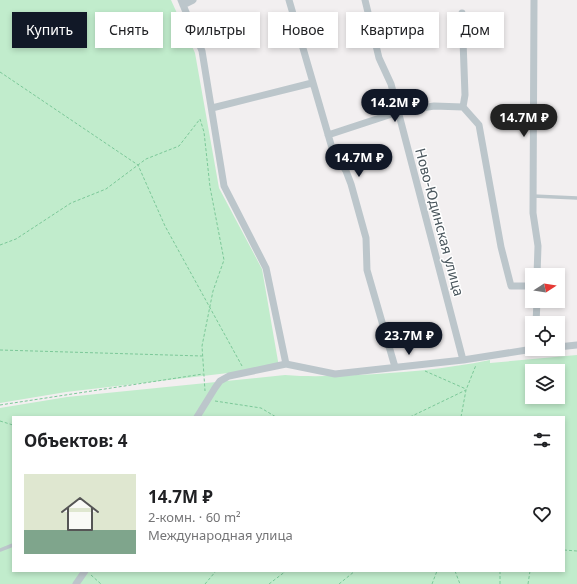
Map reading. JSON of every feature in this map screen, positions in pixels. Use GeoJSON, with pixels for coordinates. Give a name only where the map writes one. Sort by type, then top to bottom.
{"type":"FeatureCollection","features":[{"type":"Feature","properties":{"kind":"street"},"geometry":{"type":"LineString","coordinates":[[193,0],[182,2],[202,51],[224,186],[266,268],[286,364]]}},
{"type":"Feature","properties":{"kind":"street"},"geometry":{"type":"LineString","coordinates":[[290,0],[312,83],[332,148],[346,171],[351,184],[366,238],[367,270],[395,367]]}},
{"type":"Feature","properties":{"kind":"street","name":"Ново-Юдинская улица"},"geometry":{"type":"LineString","coordinates":[[365,0],[379,58],[391,84],[463,360]]}},
{"type":"Feature","properties":{"kind":"street"},"geometry":{"type":"LineString","coordinates":[[534,0],[533,213],[538,246],[537,268]]}},
{"type":"Feature","properties":{"kind":"street"},"geometry":{"type":"LineString","coordinates":[[463,48],[465,95],[463,107]]}},
{"type":"Feature","properties":{"kind":"street"},"geometry":{"type":"LineString","coordinates":[[212,108],[312,83]]}},
{"type":"Feature","properties":{"kind":"street"},"geometry":{"type":"LineString","coordinates":[[328,135],[398,112],[434,106],[463,107],[479,125],[501,247],[511,286],[525,286]]}},
{"type":"Feature","properties":{"kind":"street"},"geometry":{"type":"LineString","coordinates":[[565,346],[577,345]]}},
{"type":"Feature","properties":{"kind":"street"},"geometry":{"type":"LineString","coordinates":[[198,416],[206,399],[224,378],[286,364],[335,374],[463,360],[525,350]]}},
{"type":"Feature","properties":{"kind":"street"},"geometry":{"type":"LineString","coordinates":[[76,584],[88,573]]}},
{"type":"Feature","properties":{"kind":"lane"},"geometry":{"type":"LineString","coordinates":[[533,196],[577,198]]}},
{"type":"Feature","properties":{"kind":"lane"},"geometry":{"type":"LineString","coordinates":[[0,550],[12,545]]}},
{"type":"Feature","properties":{"kind":"path"},"geometry":{"type":"LineString","coordinates":[[0,72],[138,165],[165,226],[247,373]]}},
{"type":"Feature","properties":{"kind":"path"},"geometry":{"type":"LineString","coordinates":[[0,245],[16,239],[71,203],[106,189],[146,158],[179,146],[200,119],[204,132],[210,187],[224,260],[212,291],[202,346],[206,399],[261,408],[274,416]]}},
{"type":"Feature","properties":{"kind":"path"},"geometry":{"type":"LineString","coordinates":[[0,350],[202,356]]}},
{"type":"Feature","properties":{"kind":"path"},"geometry":{"type":"LineString","coordinates":[[461,416],[466,390],[479,357]]}},
{"type":"Feature","properties":{"kind":"path"},"geometry":{"type":"LineString","coordinates":[[412,365],[466,390]]}},
{"type":"Feature","properties":{"kind":"path"},"geometry":{"type":"LineString","coordinates":[[0,405],[204,374]]}},
{"type":"Feature","properties":{"kind":"path"},"geometry":{"type":"LineString","coordinates":[[412,416],[466,390]]}},
{"type":"Feature","properties":{"kind":"path"},"geometry":{"type":"LineString","coordinates":[[0,421],[12,425]]}},
{"type":"Feature","properties":{"kind":"path"},"geometry":{"type":"LineString","coordinates":[[565,550],[577,551]]}},
{"type":"Feature","properties":{"kind":"path"},"geometry":{"type":"LineString","coordinates":[[205,584],[215,572]]}},
{"type":"Feature","properties":{"kind":"path"},"geometry":{"type":"LineString","coordinates":[[268,584],[285,572]]}},
{"type":"Feature","properties":{"kind":"path"},"geometry":{"type":"LineString","coordinates":[[339,584],[354,572]]}},
{"type":"Feature","properties":{"kind":"path"},"geometry":{"type":"LineString","coordinates":[[432,584],[437,572]]}},
{"type":"Feature","properties":{"kind":"path"},"geometry":{"type":"LineString","coordinates":[[455,572],[460,584]]}},
{"type":"Feature","properties":{"kind":"path"},"geometry":{"type":"LineString","coordinates":[[500,572],[500,584]]}},
{"type":"Feature","properties":{"kind":"path"},"geometry":{"type":"LineString","coordinates":[[528,584],[530,572]]}},
{"type":"Feature","properties":{"kind":"path"},"geometry":{"type":"LineString","coordinates":[[88,573],[101,584]]}},
{"type":"Feature","properties":{"kind":"green space"},"geometry":{"type":"Polygon","coordinates":[[[0,0],[171,0],[176,12],[171,12],[171,48],[193,48],[195,53],[219,188],[262,269],[279,367],[66,392],[0,403],[0,0]]]}},
{"type":"Feature","properties":{"kind":"green space"},"geometry":{"type":"Polygon","coordinates":[[[577,355],[577,584],[0,584],[0,408],[67,397],[285,375],[320,376],[407,372],[490,360],[490,363],[577,355]]]}}]}
